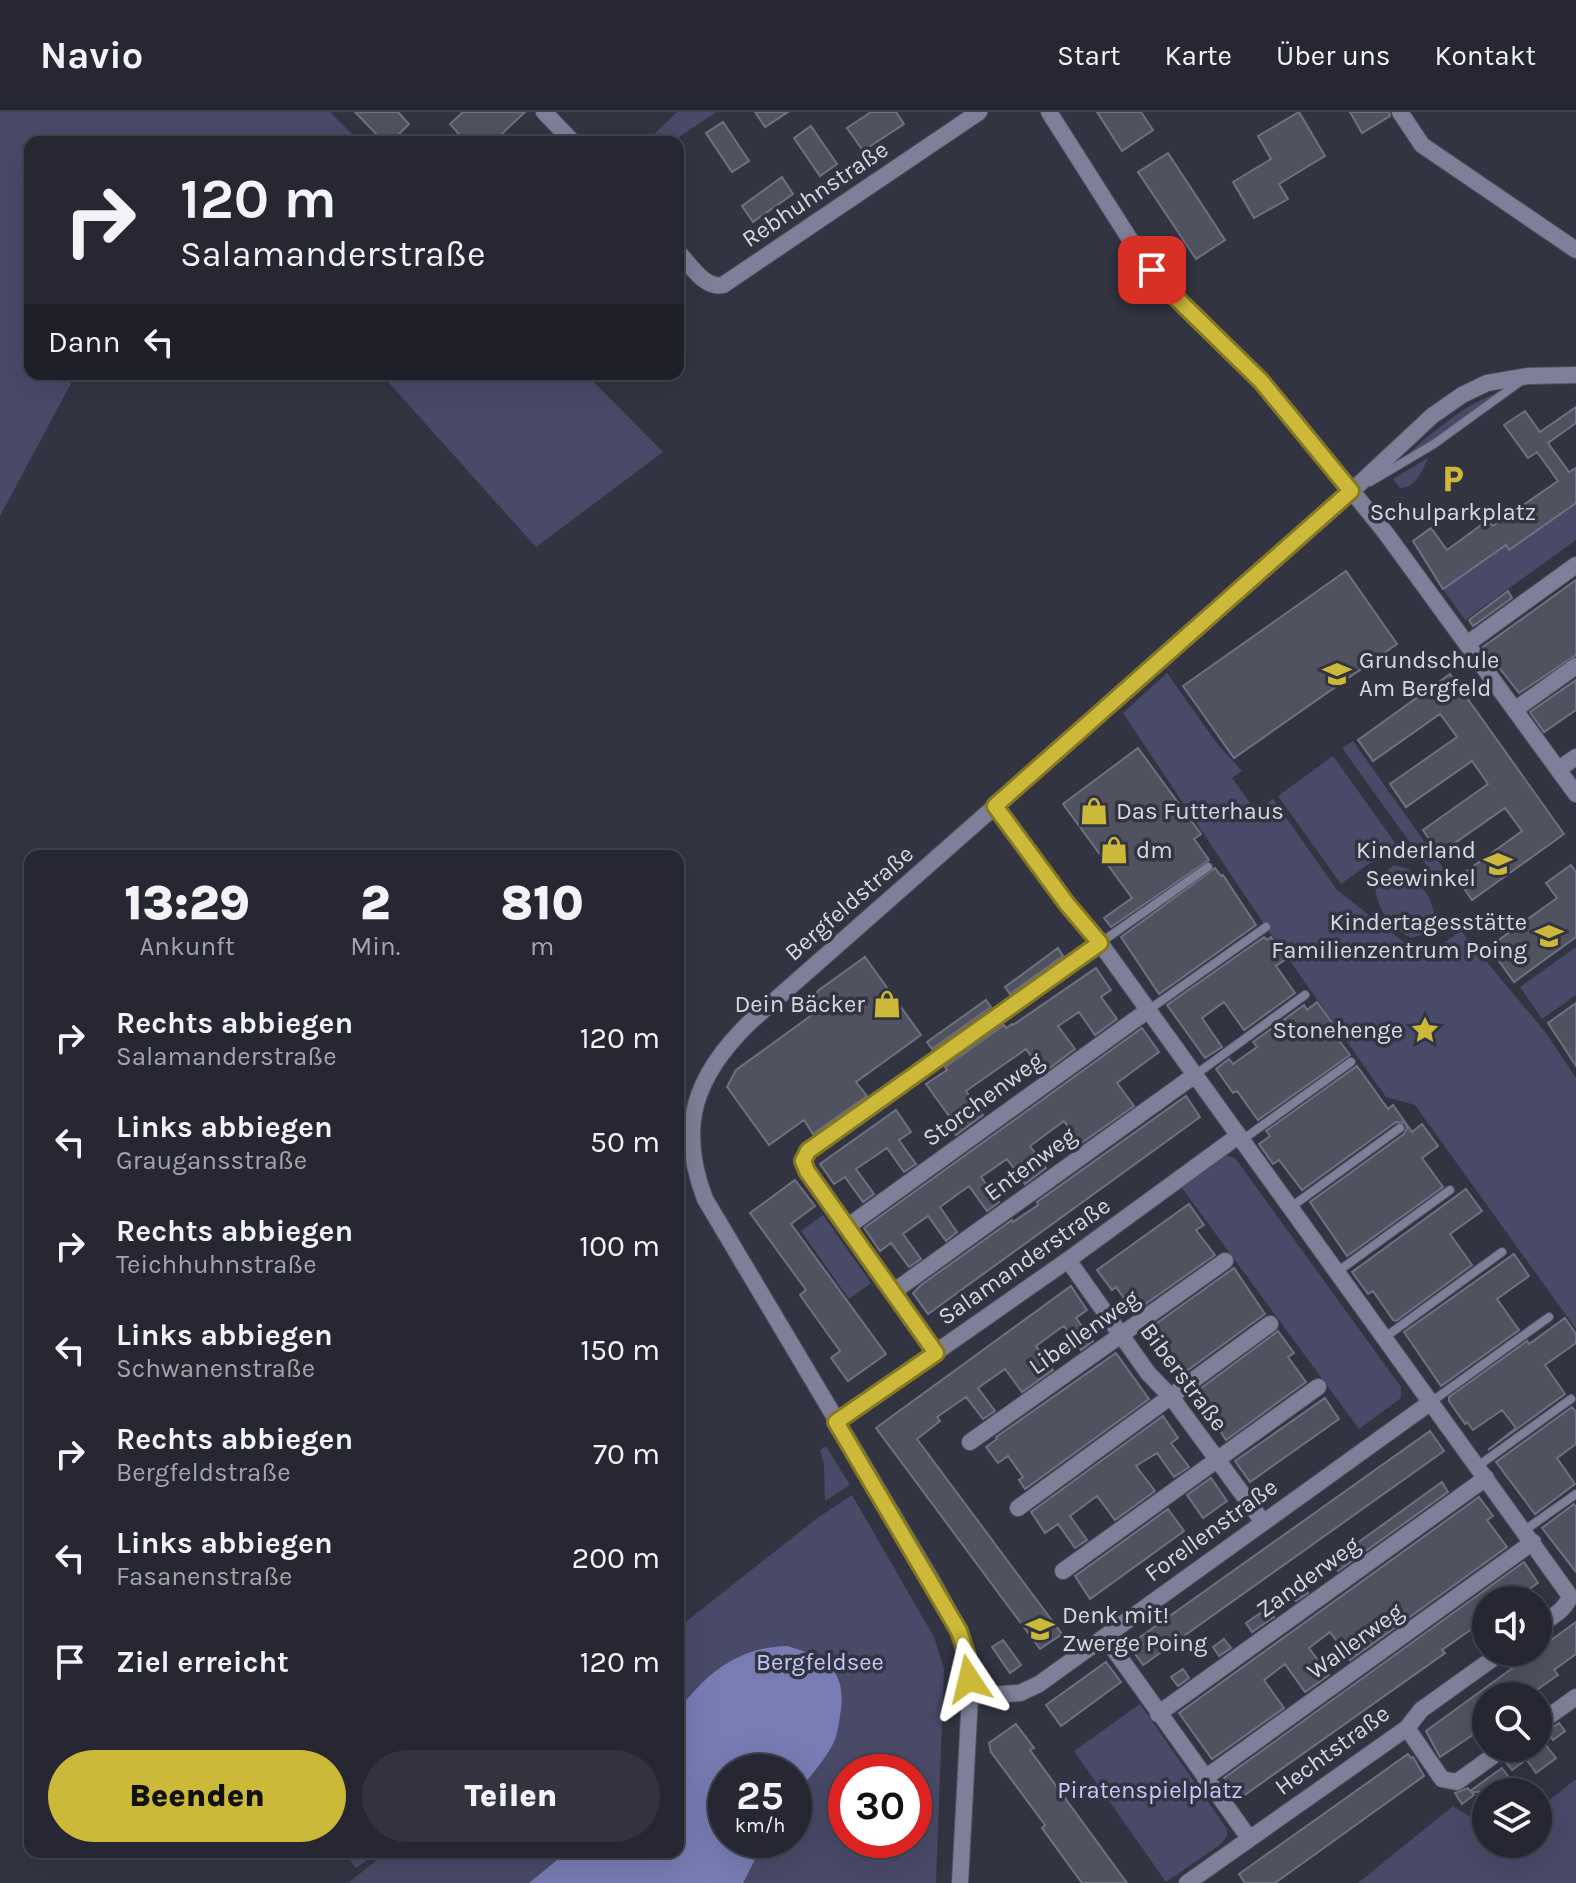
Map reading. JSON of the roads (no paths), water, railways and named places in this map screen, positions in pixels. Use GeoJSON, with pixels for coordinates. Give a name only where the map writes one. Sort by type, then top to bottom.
{"type":"FeatureCollection","features":[{"type":"Feature","properties":{"kind":"street"},"geometry":{"type":"LineString","coordinates":[[544,112],[567,136]]}},
{"type":"Feature","properties":{"kind":"street","name":"Rebhuhnstraße"},"geometry":{"type":"LineString","coordinates":[[684,258],[708,284],[723,285],[979,112]]}},
{"type":"Feature","properties":{"kind":"street"},"geometry":{"type":"LineString","coordinates":[[1049,112],[1138,252],[1165,287],[1261,381],[1385,532],[1576,794]]}},
{"type":"Feature","properties":{"kind":"street"},"geometry":{"type":"LineString","coordinates":[[1400,112],[1422,145],[1576,250]]}},
{"type":"Feature","properties":{"kind":"street","name":"Bergfeldstraße"},"geometry":{"type":"LineString","coordinates":[[960,1883],[970,1696],[969,1662],[959,1631],[705,1199],[691,1138],[695,1103],[711,1066],[741,1030],[1432,416],[1462,395],[1487,383],[1528,376],[1576,375]]}},
{"type":"Feature","properties":{"kind":"street"},"geometry":{"type":"LineString","coordinates":[[1467,644],[1576,565]]}},
{"type":"Feature","properties":{"kind":"street"},"geometry":{"type":"LineString","coordinates":[[1516,709],[1576,666]]}},
{"type":"Feature","properties":{"kind":"street"},"geometry":{"type":"LineString","coordinates":[[1559,769],[1576,757]]}},
{"type":"Feature","properties":{"kind":"street"},"geometry":{"type":"LineString","coordinates":[[995,806],[1067,904],[1100,943],[1384,1338],[1573,1593],[1568,1603],[1552,1616]]}},
{"type":"Feature","properties":{"kind":"street"},"geometry":{"type":"LineString","coordinates":[[936,1353],[803,1161],[808,1151],[1100,943]]}},
{"type":"Feature","properties":{"kind":"street","name":"Storchenweg"},"geometry":{"type":"LineString","coordinates":[[847,1227],[1147,1011]]}},
{"type":"Feature","properties":{"kind":"street","name":"Entenweg"},"geometry":{"type":"LineString","coordinates":[[893,1292],[1195,1075]]}},
{"type":"Feature","properties":{"kind":"street","name":"Salamanderstraße"},"geometry":{"type":"LineString","coordinates":[[836,1422],[1240,1138]]}},
{"type":"Feature","properties":{"kind":"street","name":"Biberstraße"},"geometry":{"type":"LineString","coordinates":[[1068,1260],[1148,1373],[1172,1398],[1263,1522]]}},
{"type":"Feature","properties":{"kind":"street","name":"Libellenweg"},"geometry":{"type":"LineString","coordinates":[[970,1442],[1225,1261]]}},
{"type":"Feature","properties":{"kind":"street"},"geometry":{"type":"LineString","coordinates":[[1018,1508],[1270,1324]]}},
{"type":"Feature","properties":{"kind":"street"},"geometry":{"type":"LineString","coordinates":[[1063,1571],[1318,1387]]}},
{"type":"Feature","properties":{"kind":"street","name":"Forellenstraße"},"geometry":{"type":"LineString","coordinates":[[970,1696],[1020,1693],[1039,1684],[1431,1402]]}},
{"type":"Feature","properties":{"kind":"street","name":"Zanderweg"},"geometry":{"type":"LineString","coordinates":[[1158,1714],[1482,1472]]}},
{"type":"Feature","properties":{"kind":"street","name":"Wallerweg"},"geometry":{"type":"LineString","coordinates":[[1205,1778],[1529,1536]]}},
{"type":"Feature","properties":{"kind":"street"},"geometry":{"type":"LineString","coordinates":[[1105,1637],[1249,1838]]}},
{"type":"Feature","properties":{"kind":"street","name":"Hechtstraße"},"geometry":{"type":"LineString","coordinates":[[1187,1883],[1407,1728],[1421,1710],[1482,1666]]}},
{"type":"Feature","properties":{"kind":"street"},"geometry":{"type":"LineString","coordinates":[[1552,1714],[1576,1697]]}},
{"type":"Feature","properties":{"kind":"street"},"geometry":{"type":"LineString","coordinates":[[1407,1728],[1442,1779],[1457,1782],[1485,1762]]}},
{"type":"Feature","properties":{"kind":"lane"},"geometry":{"type":"LineString","coordinates":[[1351,491],[1434,444],[1528,376]]}},
{"type":"Feature","properties":{"kind":"lane"},"geometry":{"type":"LineString","coordinates":[[1100,943],[1208,867]]}},
{"type":"Feature","properties":{"kind":"lane"},"geometry":{"type":"LineString","coordinates":[[1147,1011],[1266,927]]}},
{"type":"Feature","properties":{"kind":"lane"},"geometry":{"type":"LineString","coordinates":[[1195,1075],[1305,995]]}},
{"type":"Feature","properties":{"kind":"lane"},"geometry":{"type":"LineString","coordinates":[[1240,1138],[1351,1062]]}},
{"type":"Feature","properties":{"kind":"lane"},"geometry":{"type":"LineString","coordinates":[[1291,1207],[1400,1128]]}},
{"type":"Feature","properties":{"kind":"lane"},"geometry":{"type":"LineString","coordinates":[[1337,1272],[1450,1190]]}},
{"type":"Feature","properties":{"kind":"lane"},"geometry":{"type":"LineString","coordinates":[[1384,1338],[1502,1252]]}},
{"type":"Feature","properties":{"kind":"lane"},"geometry":{"type":"LineString","coordinates":[[1431,1402],[1549,1317]]}},
{"type":"Feature","properties":{"kind":"lane"},"geometry":{"type":"LineString","coordinates":[[1482,1472],[1571,1399]]}},
{"type":"Feature","properties":{"kind":"lane"},"geometry":{"type":"LineString","coordinates":[[1529,1536],[1576,1494]]}},
{"type":"Feature","properties":{"kind":"water","name":"Bergfeldsee"},"geometry":{"type":"Polygon","coordinates":[[[787,1646],[811,1654],[836,1674],[842,1695],[834,1742],[812,1775],[812,1754],[708,1754],[708,1858],[756,1858],[743,1883],[529,1883],[560,1858],[684,1858],[684,1703],[712,1674],[754,1651],[787,1646]]]}},
{"type":"Feature","properties":{"kind":"place","name":"Schulparkplatz"},"geometry":{"type":"Point","coordinates":[1453,479]}},
{"type":"Feature","properties":{"kind":"place","name":"Grundschule Am Bergfeld"},"geometry":{"type":"Point","coordinates":[1337,674]}},
{"type":"Feature","properties":{"kind":"place","name":"Das Futterhaus"},"geometry":{"type":"Point","coordinates":[1094,811]}},
{"type":"Feature","properties":{"kind":"place","name":"dm"},"geometry":{"type":"Point","coordinates":[1114,850]}},
{"type":"Feature","properties":{"kind":"place","name":"Kinderland Seewinkel"},"geometry":{"type":"Point","coordinates":[1498,864]}},
{"type":"Feature","properties":{"kind":"place","name":"Kindertagesstätte Familienzentrum Poing"},"geometry":{"type":"Point","coordinates":[1549,936]}},
{"type":"Feature","properties":{"kind":"place","name":"Dein Bäcker"},"geometry":{"type":"Point","coordinates":[887,1004]}},
{"type":"Feature","properties":{"kind":"place","name":"Stonehenge"},"geometry":{"type":"Point","coordinates":[1425,1030]}},
{"type":"Feature","properties":{"kind":"place","name":"Denk mit! Zwerge Poing"},"geometry":{"type":"Point","coordinates":[1040,1629]}},
{"type":"Feature","properties":{"kind":"park label","name":"Piratenspielplatz"},"geometry":{"type":"Point","coordinates":[1150,1790]}}]}
